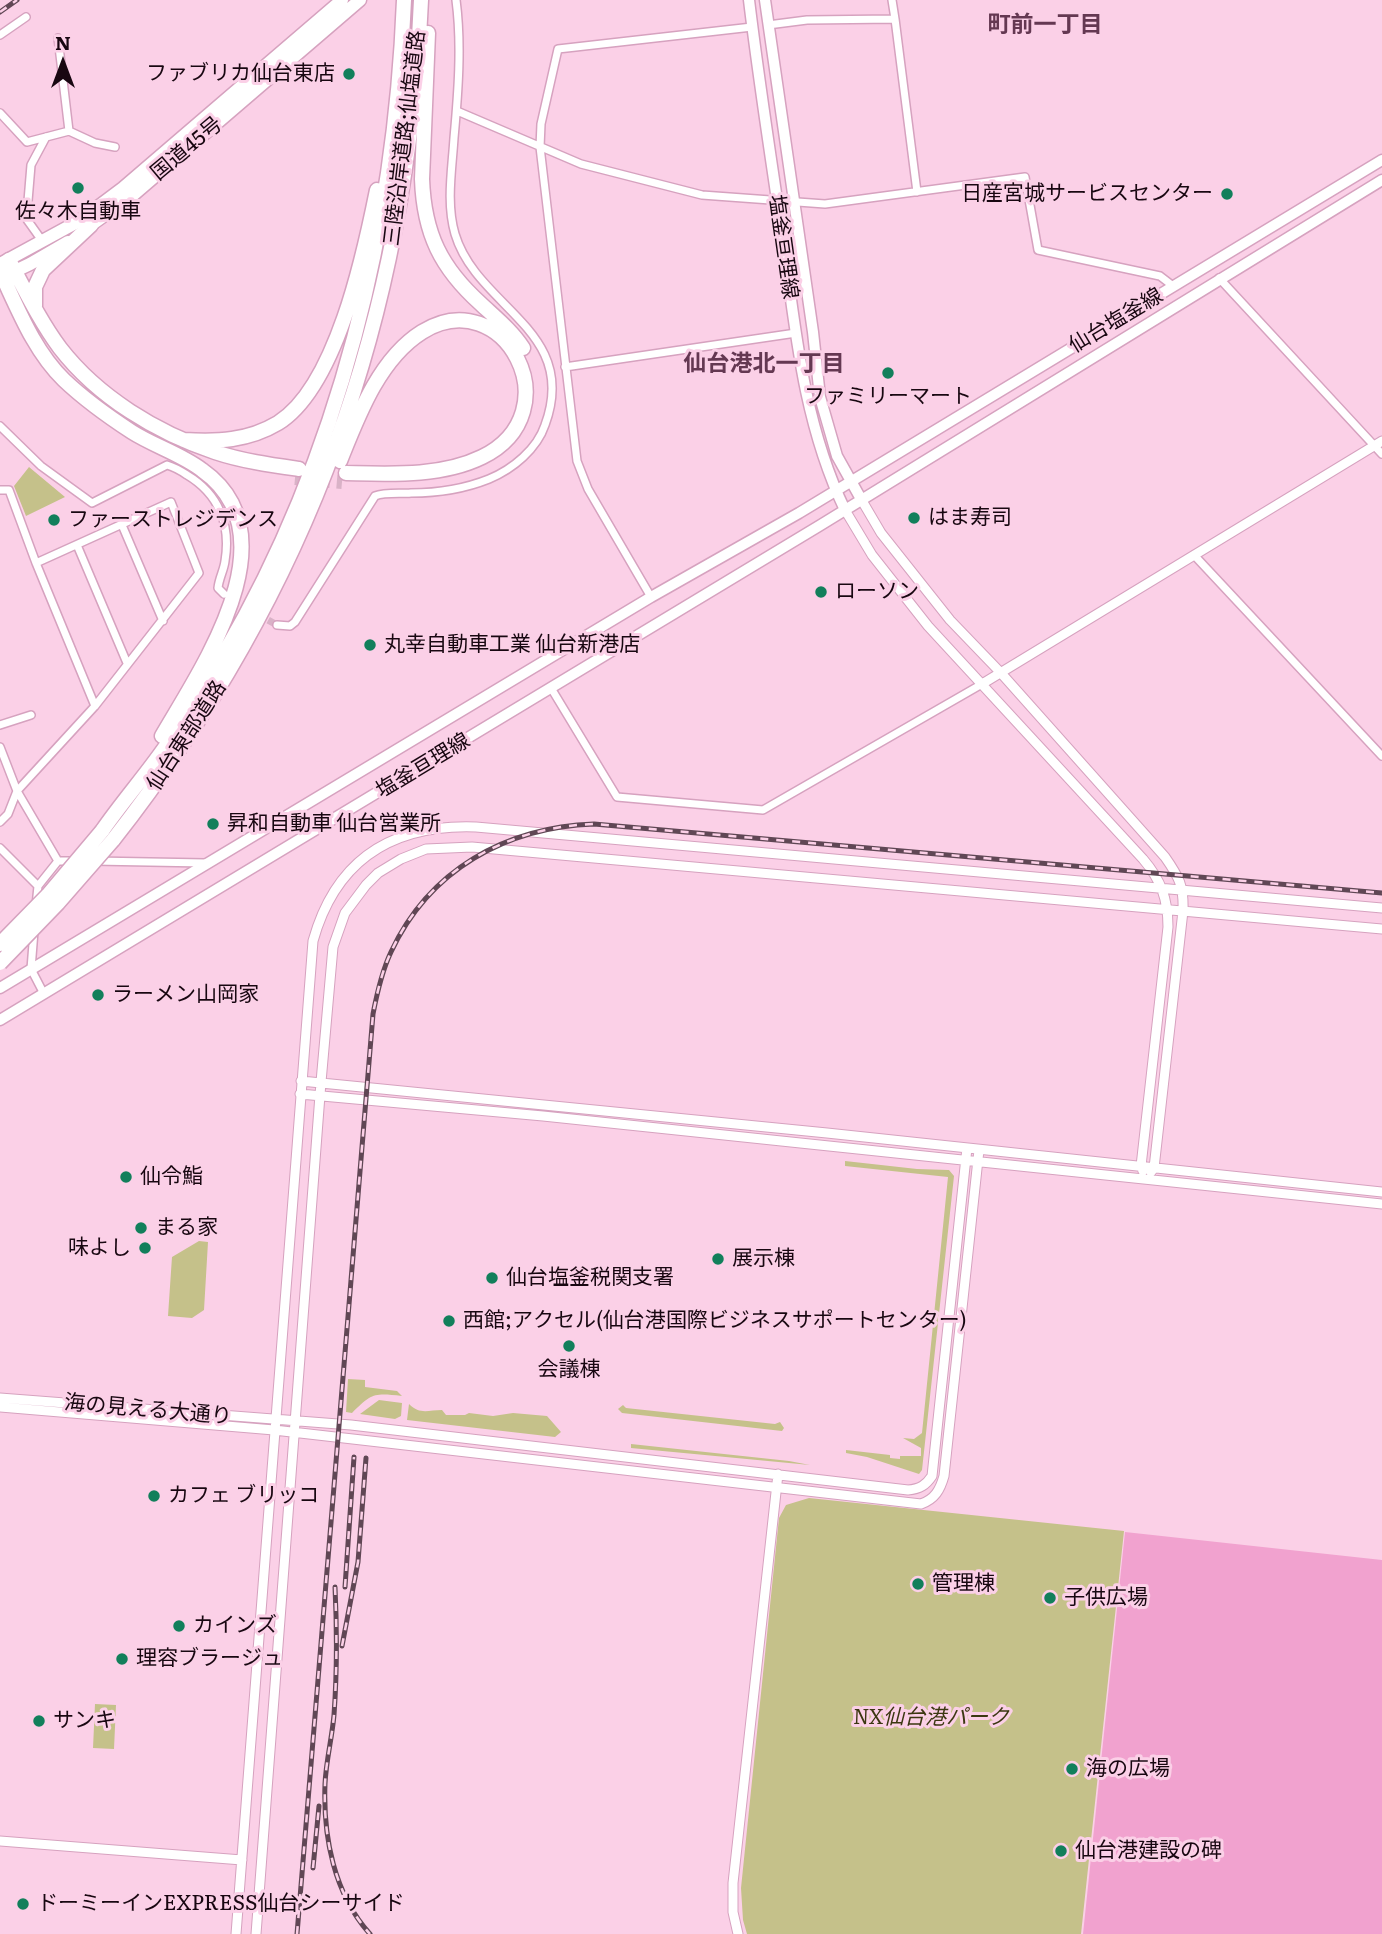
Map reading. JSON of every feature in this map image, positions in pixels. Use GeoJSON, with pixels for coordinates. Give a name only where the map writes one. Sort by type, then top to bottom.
{"type":"FeatureCollection","features":[{"type":"Feature","properties":{"kind":"highway","name":"国道45号"},"geometry":{"type":"LineString","coordinates":[[4,270],[124,188],[342,0]]}},
{"type":"Feature","properties":{"kind":"highway","name":"国道45号"},"geometry":{"type":"LineString","coordinates":[[4,270],[62,245],[143,186],[360,0]]}},
{"type":"Feature","properties":{"kind":"highway","name":"三陸沿岸道路;仙塩道路"},"geometry":{"type":"LineString","coordinates":[[301,474],[354,340],[381,222],[393,142],[404,0]]}},
{"type":"Feature","properties":{"kind":"highway","name":"三陸沿岸道路;仙塩道路"},"geometry":{"type":"LineString","coordinates":[[325,476],[369,343],[384,285],[403,186],[424,22],[421,0]]}},
{"type":"Feature","properties":{"kind":"highway"},"geometry":{"type":"LineString","coordinates":[[270,598],[302,547],[371,392],[393,358],[424,331],[449,323],[463,322],[490,329],[510,345],[523,368],[527,396],[515,428],[496,449],[464,464],[427,471],[344,478],[419,480],[474,470],[505,453],[522,434],[533,410],[536,384],[528,356],[509,330],[454,278],[436,249],[425,217],[422,179],[424,22],[428,0]]}},
{"type":"Feature","properties":{"kind":"highway"},"geometry":{"type":"LineString","coordinates":[[184,440],[213,442],[266,429],[285,418],[302,402],[320,375],[346,309],[370,223],[403,26]]}},
{"type":"Feature","properties":{"kind":"highway"},"geometry":{"type":"LineString","coordinates":[[35,310],[35,287],[43,270],[91,225]]}},
{"type":"Feature","properties":{"kind":"highway"},"geometry":{"type":"LineString","coordinates":[[4,270],[75,366],[105,394],[184,440],[233,457],[301,474]]}},
{"type":"Feature","properties":{"kind":"highway"},"geometry":{"type":"LineString","coordinates":[[4,270],[44,358],[65,381],[133,432],[202,470],[230,499],[242,533],[240,568],[228,611],[207,654],[107,832]]}},
{"type":"Feature","properties":{"kind":"highway"},"geometry":{"type":"LineString","coordinates":[[163,447],[254,471],[301,474]]}},
{"type":"Feature","properties":{"kind":"highway","name":"仙台東部道路"},"geometry":{"type":"LineString","coordinates":[[0,962],[58,904],[166,746],[226,650],[281,541],[301,474]]}},
{"type":"Feature","properties":{"kind":"highway","name":"仙台東部道路"},"geometry":{"type":"LineString","coordinates":[[0,944],[107,832],[152,791],[214,696],[270,598],[325,476]]}},
{"type":"Feature","properties":{"kind":"main road","name":"塩釜亘理線"},"geometry":{"type":"LineString","coordinates":[[749,0],[796,333],[811,417],[819,446],[845,510]]}},
{"type":"Feature","properties":{"kind":"main road","name":"塩釜亘理線"},"geometry":{"type":"LineString","coordinates":[[0,1020],[861,499],[836,456],[820,397],[765,0]]}},
{"type":"Feature","properties":{"kind":"main road","name":"仙台塩釜線"},"geometry":{"type":"LineString","coordinates":[[849,480],[1382,160]]}},
{"type":"Feature","properties":{"kind":"main road","name":"仙台塩釜線"},"geometry":{"type":"LineString","coordinates":[[861,499],[1382,180]]}},
{"type":"Feature","properties":{"kind":"main road","name":"塩釜亘理線"},"geometry":{"type":"LineString","coordinates":[[0,988],[849,480]]}},
{"type":"Feature","properties":{"kind":"street"},"geometry":{"type":"LineString","coordinates":[[277,625],[290,626],[295,622],[374,496],[455,489],[493,477],[515,463],[536,443],[547,419],[551,375],[540,345],[528,328],[474,272],[456,236],[450,210],[457,111],[456,0]]}},
{"type":"Feature","properties":{"kind":"street"},"geometry":{"type":"LineString","coordinates":[[892,0],[917,192]]}},
{"type":"Feature","properties":{"kind":"street"},"geometry":{"type":"LineString","coordinates":[[0,35],[26,17]]}},
{"type":"Feature","properties":{"kind":"street"},"geometry":{"type":"LineString","coordinates":[[768,25],[807,20],[895,19]]}},
{"type":"Feature","properties":{"kind":"street"},"geometry":{"type":"LineString","coordinates":[[651,597],[588,489],[577,461],[540,147],[541,124],[558,49],[752,27]]}},
{"type":"Feature","properties":{"kind":"street"},"geometry":{"type":"LineString","coordinates":[[58,38],[69,131]]}},
{"type":"Feature","properties":{"kind":"street"},"geometry":{"type":"LineString","coordinates":[[457,111],[581,164],[702,195],[825,204],[1025,177],[1038,250],[1160,276],[1173,286]]}},
{"type":"Feature","properties":{"kind":"street"},"geometry":{"type":"LineString","coordinates":[[0,113],[27,142],[69,131],[95,143],[115,147]]}},
{"type":"Feature","properties":{"kind":"street"},"geometry":{"type":"LineString","coordinates":[[43,242],[23,214],[29,201],[31,165],[46,137]]}},
{"type":"Feature","properties":{"kind":"street"},"geometry":{"type":"LineString","coordinates":[[1219,278],[1378,443],[1382,454]]}},
{"type":"Feature","properties":{"kind":"street"},"geometry":{"type":"LineString","coordinates":[[565,367],[796,333]]}},
{"type":"Feature","properties":{"kind":"street"},"geometry":{"type":"LineString","coordinates":[[0,426],[41,466],[92,503],[167,465],[205,487],[221,510],[224,523],[226,556],[218,588],[224,594]]}},
{"type":"Feature","properties":{"kind":"street"},"geometry":{"type":"LineString","coordinates":[[551,688],[617,797],[763,810],[1001,673],[1378,443]]}},
{"type":"Feature","properties":{"kind":"street"},"geometry":{"type":"LineString","coordinates":[[0,490],[9,490],[94,706]]}},
{"type":"Feature","properties":{"kind":"street"},"geometry":{"type":"LineString","coordinates":[[861,499],[881,533],[913,576],[1165,857],[1184,891],[1154,1168],[1147,1179]]}},
{"type":"Feature","properties":{"kind":"street"},"geometry":{"type":"LineString","coordinates":[[0,822],[8,814],[17,791],[94,706],[199,573],[171,502],[36,563]]}},
{"type":"Feature","properties":{"kind":"street"},"geometry":{"type":"LineString","coordinates":[[845,510],[872,555],[899,591],[1143,859],[1164,889],[1168,910],[1141,1166],[1147,1179]]}},
{"type":"Feature","properties":{"kind":"street"},"geometry":{"type":"LineString","coordinates":[[122,525],[163,621]]}},
{"type":"Feature","properties":{"kind":"street"},"geometry":{"type":"LineString","coordinates":[[77,545],[127,663]]}},
{"type":"Feature","properties":{"kind":"street"},"geometry":{"type":"LineString","coordinates":[[1194,555],[1382,756]]}},
{"type":"Feature","properties":{"kind":"street"},"geometry":{"type":"LineString","coordinates":[[0,725],[31,715]]}},
{"type":"Feature","properties":{"kind":"street"},"geometry":{"type":"LineString","coordinates":[[0,747],[17,791],[58,861]]}},
{"type":"Feature","properties":{"kind":"street"},"geometry":{"type":"LineString","coordinates":[[236,1934],[313,941],[327,902],[358,864],[383,844],[426,829],[476,827],[1382,908]]}},
{"type":"Feature","properties":{"kind":"street"},"geometry":{"type":"LineString","coordinates":[[0,848],[38,886]]}},
{"type":"Feature","properties":{"kind":"street"},"geometry":{"type":"LineString","coordinates":[[256,1934],[333,947],[345,913],[366,884],[378,873],[401,859],[426,849],[489,849],[1382,929]]}},
{"type":"Feature","properties":{"kind":"street"},"geometry":{"type":"LineString","coordinates":[[58,861],[205,863]]}},
{"type":"Feature","properties":{"kind":"street"},"geometry":{"type":"LineString","coordinates":[[44,994],[31,968],[38,886],[58,861]]}},
{"type":"Feature","properties":{"kind":"street"},"geometry":{"type":"LineString","coordinates":[[301,1081],[1382,1192]]}},
{"type":"Feature","properties":{"kind":"street"},"geometry":{"type":"LineString","coordinates":[[300,1094],[1382,1204]]}},
{"type":"Feature","properties":{"kind":"street"},"geometry":{"type":"LineString","coordinates":[[965,1160],[967,1148]]}},
{"type":"Feature","properties":{"kind":"street"},"geometry":{"type":"LineString","coordinates":[[0,1407],[275,1425],[295,1434],[920,1504],[929,1501],[940,1490],[944,1476],[979,1150]]}},
{"type":"Feature","properties":{"kind":"street","name":"海の見える大通り"},"geometry":{"type":"LineString","coordinates":[[0,1398],[275,1425],[296,1421],[918,1489],[927,1484],[932,1476],[965,1160]]}},
{"type":"Feature","properties":{"kind":"street"},"geometry":{"type":"LineString","coordinates":[[738,1934],[733,1912],[733,1883],[778,1474]]}},
{"type":"Feature","properties":{"kind":"street"},"geometry":{"type":"LineString","coordinates":[[0,1841],[242,1860]]}},
{"type":"Feature","properties":{"kind":"green space"},"geometry":{"type":"Polygon","coordinates":[[[29,467],[65,497],[26,516],[14,486],[29,467]]]}},
{"type":"Feature","properties":{"kind":"green space"},"geometry":{"type":"Polygon","coordinates":[[[845,1161],[949,1170],[954,1176],[922,1470],[919,1474],[846,1453],[846,1450],[890,1455],[890,1458],[900,1459],[900,1456],[921,1456],[921,1448],[903,1438],[914,1439],[922,1433],[948,1177],[845,1166],[845,1161]]]}},
{"type":"Feature","properties":{"kind":"green space"},"geometry":{"type":"Polygon","coordinates":[[[199,1241],[208,1242],[204,1310],[192,1318],[168,1316],[172,1257],[199,1241]]]}},
{"type":"Feature","properties":{"kind":"green space"},"geometry":{"type":"Polygon","coordinates":[[[348,1379],[365,1380],[365,1387],[397,1391],[402,1396],[374,1396],[364,1401],[352,1413],[346,1412],[348,1379]]]}},
{"type":"Feature","properties":{"kind":"green space"},"geometry":{"type":"Polygon","coordinates":[[[379,1400],[402,1403],[401,1416],[395,1419],[360,1414],[379,1400]]]}},
{"type":"Feature","properties":{"kind":"green space"},"geometry":{"type":"Polygon","coordinates":[[[409,1404],[421,1411],[442,1410],[446,1415],[469,1413],[493,1416],[513,1413],[547,1416],[561,1432],[555,1437],[407,1420],[409,1404]]]}},
{"type":"Feature","properties":{"kind":"green space"},"geometry":{"type":"Polygon","coordinates":[[[623,1405],[626,1408],[775,1424],[780,1422],[784,1428],[782,1431],[622,1413],[618,1409],[623,1405]]]}},
{"type":"Feature","properties":{"kind":"green space"},"geometry":{"type":"Polygon","coordinates":[[[631,1444],[789,1461],[810,1465],[631,1448],[631,1444]]]}},
{"type":"Feature","properties":{"kind":"green space","name":"NX仙台港パーク"},"geometry":{"type":"Polygon","coordinates":[[[809,1498],[1124,1531],[1081,1934],[747,1934],[743,1920],[741,1888],[779,1518],[786,1505],[809,1498]]]}},
{"type":"Feature","properties":{"kind":"green space"},"geometry":{"type":"Polygon","coordinates":[[[95,1704],[116,1705],[114,1749],[93,1748],[95,1704]]]}},
{"type":"Feature","properties":{"kind":"shaded area"},"geometry":{"type":"Polygon","coordinates":[[[1125,1532],[1382,1560],[1382,1934],[1083,1934],[1125,1532]]]}},
{"type":"Feature","properties":{"kind":"tunnel"},"geometry":{"type":"LineString","coordinates":[[295,478],[342,482]]}},
{"type":"Feature","properties":{"kind":"tunnel"},"geometry":{"type":"LineString","coordinates":[[259,615],[277,625]]}},
{"type":"Feature","properties":{"kind":"railway"},"geometry":{"type":"LineString","coordinates":[[0,12],[17,0]]}},
{"type":"Feature","properties":{"kind":"railway"},"geometry":{"type":"LineString","coordinates":[[297,1934],[373,1014],[380,982],[391,952],[407,923],[426,898],[449,876],[474,858],[501,844],[562,827],[594,824],[1382,893]]}},
{"type":"Feature","properties":{"kind":"railway"},"geometry":{"type":"LineString","coordinates":[[345,1587],[354,1457]]}},
{"type":"Feature","properties":{"kind":"railway"},"geometry":{"type":"LineString","coordinates":[[342,1646],[358,1562],[366,1458]]}},
{"type":"Feature","properties":{"kind":"railway"},"geometry":{"type":"LineString","coordinates":[[335,1587],[336,1683],[325,1784],[326,1824],[339,1883],[370,1934]]}},
{"type":"Feature","properties":{"kind":"railway"},"geometry":{"type":"LineString","coordinates":[[313,1868],[319,1806]]}},
{"type":"Feature","properties":{"kind":"place","name":"ファブリカ仙台東店"},"geometry":{"type":"Point","coordinates":[349,74]}},
{"type":"Feature","properties":{"kind":"place","name":"佐々木自動車"},"geometry":{"type":"Point","coordinates":[78,188]}},
{"type":"Feature","properties":{"kind":"place","name":"日産宮城サービスセンター"},"geometry":{"type":"Point","coordinates":[1227,194]}},
{"type":"Feature","properties":{"kind":"place","name":"ファミリーマート"},"geometry":{"type":"Point","coordinates":[888,373]}},
{"type":"Feature","properties":{"kind":"place","name":"はま寿司"},"geometry":{"type":"Point","coordinates":[914,518]}},
{"type":"Feature","properties":{"kind":"place","name":"ファーストレジデンス"},"geometry":{"type":"Point","coordinates":[54,520]}},
{"type":"Feature","properties":{"kind":"place","name":"ローソン"},"geometry":{"type":"Point","coordinates":[821,592]}},
{"type":"Feature","properties":{"kind":"place","name":"丸幸自動車工業 仙台新港店"},"geometry":{"type":"Point","coordinates":[370,645]}},
{"type":"Feature","properties":{"kind":"place","name":"昇和自動車 仙台営業所"},"geometry":{"type":"Point","coordinates":[213,824]}},
{"type":"Feature","properties":{"kind":"place","name":"ラーメン山岡家"},"geometry":{"type":"Point","coordinates":[98,995]}},
{"type":"Feature","properties":{"kind":"place","name":"仙令鮨"},"geometry":{"type":"Point","coordinates":[126,1177]}},
{"type":"Feature","properties":{"kind":"place","name":"まる家"},"geometry":{"type":"Point","coordinates":[141,1228]}},
{"type":"Feature","properties":{"kind":"place","name":"味よし"},"geometry":{"type":"Point","coordinates":[145,1248]}},
{"type":"Feature","properties":{"kind":"place","name":"展示棟"},"geometry":{"type":"Point","coordinates":[718,1259]}},
{"type":"Feature","properties":{"kind":"place","name":"仙台塩釜税関支署"},"geometry":{"type":"Point","coordinates":[492,1278]}},
{"type":"Feature","properties":{"kind":"place","name":"西館;アクセル(仙台港国際ビジネスサポートセンター)"},"geometry":{"type":"Point","coordinates":[449,1321]}},
{"type":"Feature","properties":{"kind":"place","name":"会議棟"},"geometry":{"type":"Point","coordinates":[569,1346]}},
{"type":"Feature","properties":{"kind":"place","name":"カフェ ブリッコ"},"geometry":{"type":"Point","coordinates":[154,1496]}},
{"type":"Feature","properties":{"kind":"place","name":"管理棟"},"geometry":{"type":"Point","coordinates":[918,1584]}},
{"type":"Feature","properties":{"kind":"place","name":"子供広場"},"geometry":{"type":"Point","coordinates":[1050,1598]}},
{"type":"Feature","properties":{"kind":"place","name":"カインズ"},"geometry":{"type":"Point","coordinates":[179,1626]}},
{"type":"Feature","properties":{"kind":"place","name":"理容ブラージュ"},"geometry":{"type":"Point","coordinates":[122,1659]}},
{"type":"Feature","properties":{"kind":"place","name":"サンキ"},"geometry":{"type":"Point","coordinates":[39,1721]}},
{"type":"Feature","properties":{"kind":"place","name":"海の広場"},"geometry":{"type":"Point","coordinates":[1072,1769]}},
{"type":"Feature","properties":{"kind":"place","name":"仙台港建設の碑"},"geometry":{"type":"Point","coordinates":[1061,1851]}},
{"type":"Feature","properties":{"kind":"place","name":"ドーミーインEXPRESS仙台シーサイド"},"geometry":{"type":"Point","coordinates":[23,1904]}},
{"type":"Feature","properties":{"kind":"district","name":"町前一丁目"},"geometry":{"type":"Point","coordinates":[1045,25]}},
{"type":"Feature","properties":{"kind":"district","name":"仙台港北一丁目"},"geometry":{"type":"Point","coordinates":[764,364]}}]}
